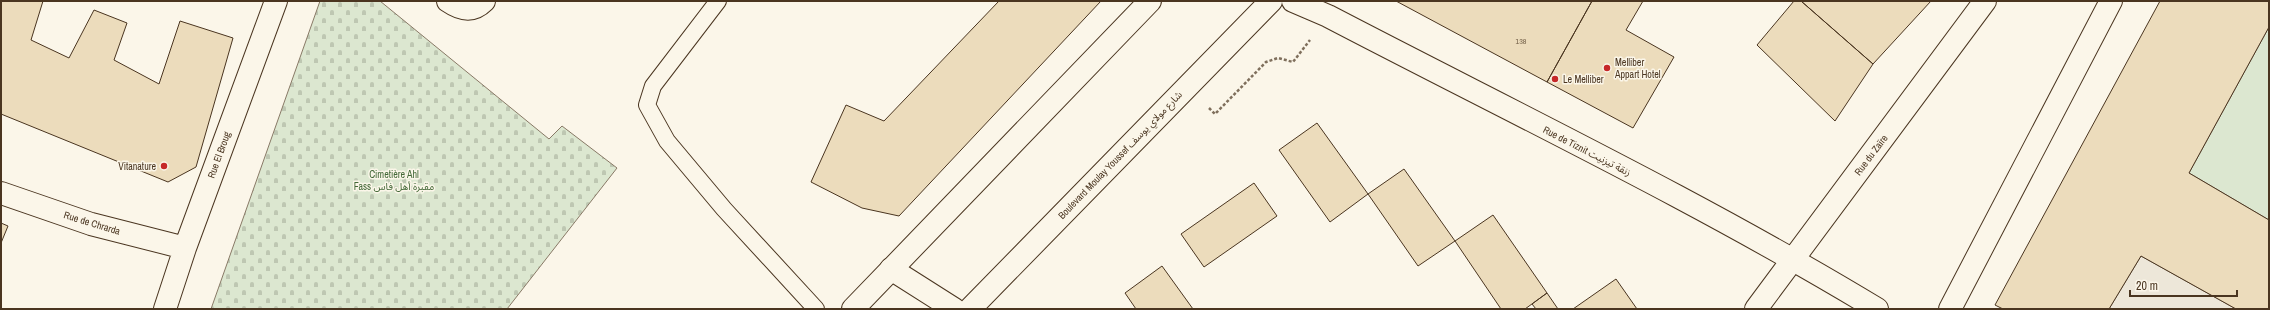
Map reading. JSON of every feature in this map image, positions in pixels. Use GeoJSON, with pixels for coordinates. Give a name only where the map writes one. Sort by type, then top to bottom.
{"type":"FeatureCollection","features":[{"type":"Feature","properties":{"kind":"street","name":"Rue El Broug"},"geometry":{"type":"LineString","coordinates":[[165,309],[185,248],[276,1]]}},
{"type":"Feature","properties":{"kind":"street"},"geometry":{"type":"LineString","coordinates":[[448,1],[466,10],[473,9],[484,1]]}},
{"type":"Feature","properties":{"kind":"street"},"geometry":{"type":"LineString","coordinates":[[853,309],[1150,1]]}},
{"type":"Feature","properties":{"kind":"street","name":"Boulevard Moulay Youssef شارع مولاي يوسف"},"geometry":{"type":"LineString","coordinates":[[970,309],[1270,1]]}},
{"type":"Feature","properties":{"kind":"street","name":"Rue de Tiznit زنقة تيزنيت"},"geometry":{"type":"LineString","coordinates":[[1293,1],[1328,16],[1794,259],[1877,309]]}},
{"type":"Feature","properties":{"kind":"street","name":"Rue du Zaïre"},"geometry":{"type":"LineString","coordinates":[[1756,309],[1985,1]]}},
{"type":"Feature","properties":{"kind":"street"},"geometry":{"type":"LineString","coordinates":[[1950,309],[2111,1]]}},
{"type":"Feature","properties":{"kind":"street","name":"Rue de Chrarda"},"geometry":{"type":"LineString","coordinates":[[1,193],[91,224],[185,248]]}},
{"type":"Feature","properties":{"kind":"street"},"geometry":{"type":"LineString","coordinates":[[891,269],[954,309]]}},
{"type":"Feature","properties":{"kind":"lane"},"geometry":{"type":"LineString","coordinates":[[718,1],[652,86],[647,105],[668,141],[724,209],[816,309]]}},
{"type":"Feature","properties":{"kind":"path"},"geometry":{"type":"LineString","coordinates":[[1186,88],[1215,114],[1266,62],[1278,58],[1293,62],[1328,16]]}},
{"type":"Feature","properties":{"kind":"green space","name":"Cimetière Ahl Fass مقبرة أهل فاس"},"geometry":{"type":"Polygon","coordinates":[[[320,1],[380,1],[549,139],[562,126],[617,168],[507,309],[211,309],[320,1]]]}},
{"type":"Feature","properties":{"kind":"green space"},"geometry":{"type":"Polygon","coordinates":[[[2269,27],[2269,220],[2189,173],[2269,27]]]}},
{"type":"Feature","properties":{"kind":"shaded area"},"geometry":{"type":"Polygon","coordinates":[[[2141,256],[2236,309],[2109,309],[2141,256]]]}},
{"type":"Feature","properties":{"kind":"building"},"geometry":{"type":"Polygon","coordinates":[[[1,1],[43,1],[31,40],[69,58],[94,10],[127,23],[114,60],[159,84],[180,21],[233,38],[196,167],[168,182],[1,114],[1,1]]]}},
{"type":"Feature","properties":{"kind":"building"},"geometry":{"type":"Polygon","coordinates":[[[999,1],[1101,1],[899,216],[862,208],[811,182],[846,105],[884,121],[999,1]]]}},
{"type":"Feature","properties":{"kind":"building"},"geometry":{"type":"Polygon","coordinates":[[[1396,1],[1592,1],[1547,82],[1396,1]]]}},
{"type":"Feature","properties":{"kind":"building"},"geometry":{"type":"Polygon","coordinates":[[[1592,1],[1643,1],[1626,30],[1674,57],[1633,128],[1547,82],[1592,1]]]}},
{"type":"Feature","properties":{"kind":"building"},"geometry":{"type":"Polygon","coordinates":[[[1794,1],[1801,1],[1873,64],[1835,121],[1757,45],[1794,1]]]}},
{"type":"Feature","properties":{"kind":"building"},"geometry":{"type":"Polygon","coordinates":[[[1801,1],[1931,1],[1873,64],[1801,1]]]}},
{"type":"Feature","properties":{"kind":"building"},"geometry":{"type":"Polygon","coordinates":[[[2160,1],[2269,1],[2269,27],[2189,173],[2269,220],[2269,309],[2236,309],[2141,256],[2109,309],[2003,309],[1995,305],[2160,1]]]}},
{"type":"Feature","properties":{"kind":"building"},"geometry":{"type":"Polygon","coordinates":[[[1317,123],[1368,194],[1330,222],[1279,150],[1317,123]]]}},
{"type":"Feature","properties":{"kind":"building"},"geometry":{"type":"Polygon","coordinates":[[[1404,169],[1455,241],[1418,266],[1368,194],[1404,169]]]}},
{"type":"Feature","properties":{"kind":"building"},"geometry":{"type":"Polygon","coordinates":[[[1254,183],[1277,216],[1204,267],[1181,234],[1254,183]]]}},
{"type":"Feature","properties":{"kind":"building"},"geometry":{"type":"Polygon","coordinates":[[[1493,215],[1547,293],[1525,309],[1501,309],[1455,241],[1493,215]]]}},
{"type":"Feature","properties":{"kind":"building"},"geometry":{"type":"Polygon","coordinates":[[[1,223],[8,226],[1,243],[1,223]]]}},
{"type":"Feature","properties":{"kind":"building"},"geometry":{"type":"Polygon","coordinates":[[[1162,266],[1193,309],[1136,309],[1125,293],[1162,266]]]}},
{"type":"Feature","properties":{"kind":"building"},"geometry":{"type":"Polygon","coordinates":[[[1616,279],[1637,309],[1573,309],[1616,279]]]}},
{"type":"Feature","properties":{"kind":"building"},"geometry":{"type":"Polygon","coordinates":[[[1547,293],[1558,309],[1536,309],[1532,304],[1547,293]]]}},
{"type":"Feature","properties":{"kind":"place","name":"Melliber Appart Hotel"},"geometry":{"type":"Point","coordinates":[1607,68]}},
{"type":"Feature","properties":{"kind":"place","name":"Le Melliber"},"geometry":{"type":"Point","coordinates":[1555,79]}},
{"type":"Feature","properties":{"kind":"place","name":"Vitanature"},"geometry":{"type":"Point","coordinates":[164,166]}}]}
